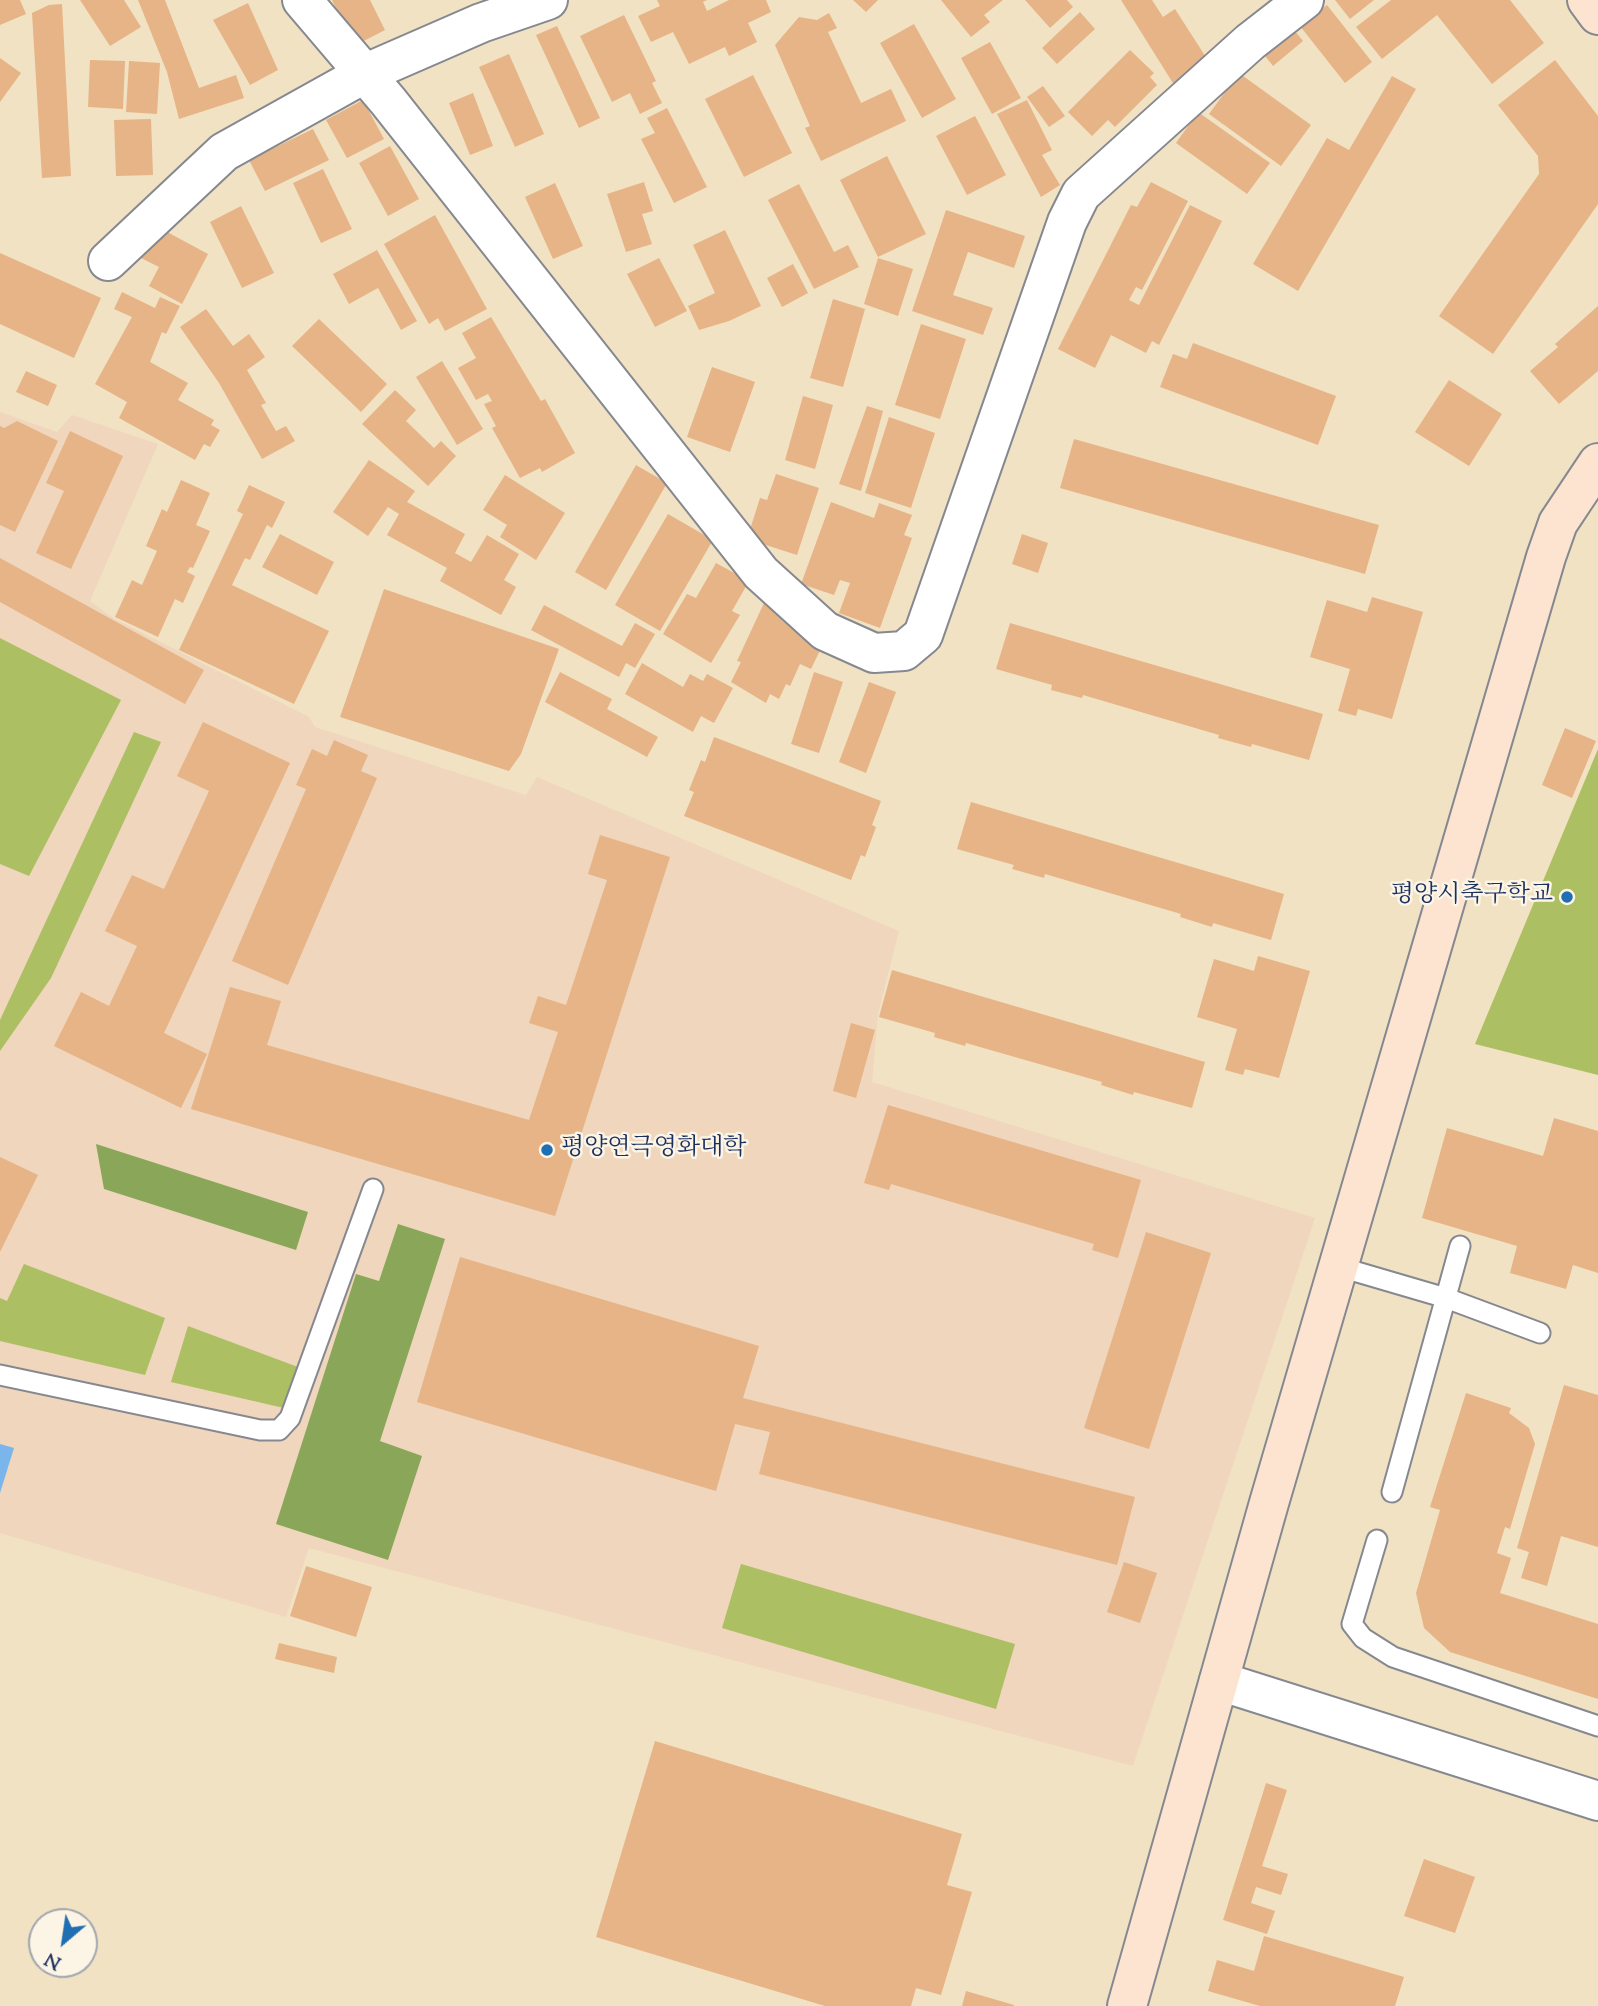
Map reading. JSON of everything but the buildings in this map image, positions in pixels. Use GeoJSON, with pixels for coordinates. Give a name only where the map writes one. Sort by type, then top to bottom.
{"type":"FeatureCollection","features":[{"type":"Feature","properties":{"kind":"street"},"geometry":{"type":"LineString","coordinates":[[302,0],[364,74],[761,573],[825,631],[874,653],[904,651],[923,635],[1067,222],[1081,194],[1250,42],[1304,0]]}},
{"type":"Feature","properties":{"kind":"street"},"geometry":{"type":"LineString","coordinates":[[108,261],[224,152],[364,74],[481,23],[548,0]]}},
{"type":"Feature","properties":{"kind":"street"},"geometry":{"type":"LineString","coordinates":[[1587,0],[1598,15]]}},
{"type":"Feature","properties":{"kind":"street"},"geometry":{"type":"LineString","coordinates":[[1128,2006],[1219,1681],[1546,557],[1558,523],[1598,463]]}},
{"type":"Feature","properties":{"kind":"street"},"geometry":{"type":"LineString","coordinates":[[1219,1681],[1598,1801]]}},
{"type":"Feature","properties":{"kind":"lane"},"geometry":{"type":"LineString","coordinates":[[0,1376],[260,1430],[279,1430],[290,1418],[373,1189]]}},
{"type":"Feature","properties":{"kind":"lane"},"geometry":{"type":"LineString","coordinates":[[1392,1492],[1460,1246]]}},
{"type":"Feature","properties":{"kind":"lane"},"geometry":{"type":"LineString","coordinates":[[1340,1267],[1446,1298],[1540,1333]]}},
{"type":"Feature","properties":{"kind":"lane"},"geometry":{"type":"LineString","coordinates":[[1377,1540],[1352,1624],[1363,1638],[1393,1657],[1598,1727]]}},
{"type":"Feature","properties":{"kind":"shaded area","name":"평양연극영화대학"},"geometry":{"type":"Polygon","coordinates":[[[0,412],[57,432],[72,415],[158,444],[90,601],[113,618],[309,717],[315,727],[526,795],[537,777],[899,931],[878,1014],[872,1082],[1315,1218],[1133,1766],[309,1548],[286,1617],[0,1533],[0,412]]]}},
{"type":"Feature","properties":{"kind":"green space"},"geometry":{"type":"Polygon","coordinates":[[[0,638],[121,700],[29,876],[0,864],[0,638]]]}},
{"type":"Feature","properties":{"kind":"green space"},"geometry":{"type":"Polygon","coordinates":[[[134,732],[161,742],[51,978],[0,1051],[0,1020],[134,732]]]}},
{"type":"Feature","properties":{"kind":"green space","name":"평양시축구학교"},"geometry":{"type":"Polygon","coordinates":[[[1598,749],[1598,1075],[1475,1044],[1598,749]]]}},
{"type":"Feature","properties":{"kind":"green space"},"geometry":{"type":"Polygon","coordinates":[[[96,1144],[308,1212],[296,1250],[104,1189],[96,1144]]]}},
{"type":"Feature","properties":{"kind":"green space"},"geometry":{"type":"Polygon","coordinates":[[[398,1224],[445,1239],[380,1441],[422,1456],[388,1560],[276,1524],[356,1274],[379,1281],[398,1224]]]}},
{"type":"Feature","properties":{"kind":"green space"},"geometry":{"type":"Polygon","coordinates":[[[24,1264],[165,1318],[145,1375],[0,1341],[0,1298],[7,1301],[24,1264]]]}},
{"type":"Feature","properties":{"kind":"green space"},"geometry":{"type":"Polygon","coordinates":[[[188,1326],[298,1367],[284,1408],[171,1382],[188,1326]]]}},
{"type":"Feature","properties":{"kind":"green space"},"geometry":{"type":"Polygon","coordinates":[[[741,1564],[1015,1644],[996,1709],[722,1628],[741,1564]]]}},
{"type":"Feature","properties":{"kind":"water"},"geometry":{"type":"Polygon","coordinates":[[[0,1444],[14,1448],[0,1493],[0,1444]]]}},
{"type":"Feature","properties":{"kind":"place","name":"평양시축구학교"},"geometry":{"type":"Point","coordinates":[1567,897]}},
{"type":"Feature","properties":{"kind":"place","name":"평양연극영화대학"},"geometry":{"type":"Point","coordinates":[547,1150]}}]}
